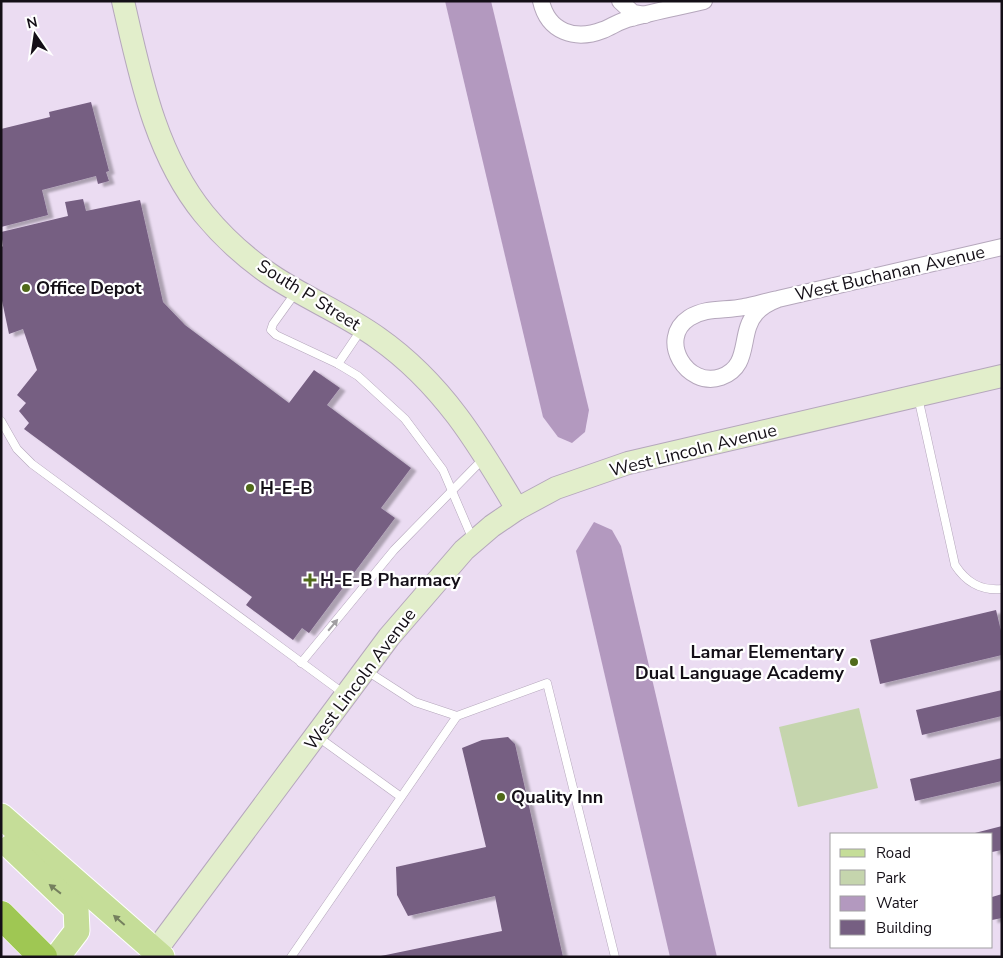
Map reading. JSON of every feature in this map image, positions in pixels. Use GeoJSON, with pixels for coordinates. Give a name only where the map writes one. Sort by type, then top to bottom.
{"type":"FeatureCollection","features":[{"type":"Feature","properties":{"kind":"highway"},"geometry":{"type":"LineString","coordinates":[[1,915],[45,954]]}},
{"type":"Feature","properties":{"kind":"main road"},"geometry":{"type":"LineString","coordinates":[[1,816],[155,956]]}},
{"type":"Feature","properties":{"kind":"main road"},"geometry":{"type":"LineString","coordinates":[[1,838],[76,909],[77,931],[45,954]]}},
{"type":"Feature","properties":{"kind":"street","name":"South P Street"},"geometry":{"type":"LineString","coordinates":[[123,1],[147,101],[158,131],[186,187],[223,236],[271,275],[362,328],[401,355],[444,397],[486,457],[517,509]]}},
{"type":"Feature","properties":{"kind":"street"},"geometry":{"type":"LineString","coordinates":[[541,1],[544,13],[551,24],[562,32],[576,35],[590,34],[630,18],[704,1]]}},
{"type":"Feature","properties":{"kind":"street"},"geometry":{"type":"LineString","coordinates":[[620,1],[633,13],[645,15]]}},
{"type":"Feature","properties":{"kind":"street","name":"West Buchanan Avenue"},"geometry":{"type":"LineString","coordinates":[[778,299],[764,305],[754,314],[748,325],[740,363],[731,372],[720,378],[701,377],[684,367],[677,356],[678,330],[686,320],[698,312],[743,307],[1002,247]]}},
{"type":"Feature","properties":{"kind":"street","name":"West Lincoln Avenue"},"geometry":{"type":"LineString","coordinates":[[155,956],[396,630],[474,542],[517,509],[556,488],[628,463],[1002,376]]}},
{"type":"Feature","properties":{"kind":"lane"},"geometry":{"type":"LineString","coordinates":[[298,290],[272,324],[271,330],[276,335],[338,364],[358,376],[404,419],[443,470],[474,542]]}},
{"type":"Feature","properties":{"kind":"lane"},"geometry":{"type":"LineString","coordinates":[[338,364],[362,328]]}},
{"type":"Feature","properties":{"kind":"lane"},"geometry":{"type":"LineString","coordinates":[[918,396],[955,564],[968,581],[980,588],[989,590],[1002,589]]}},
{"type":"Feature","properties":{"kind":"lane"},"geometry":{"type":"LineString","coordinates":[[1,421],[16,449],[32,464],[346,696]]}},
{"type":"Feature","properties":{"kind":"lane"},"geometry":{"type":"LineString","coordinates":[[301,663],[394,550],[486,457]]}},
{"type":"Feature","properties":{"kind":"lane"},"geometry":{"type":"LineString","coordinates":[[365,670],[415,702],[432,710],[456,716],[547,683],[615,957]]}},
{"type":"Feature","properties":{"kind":"lane"},"geometry":{"type":"LineString","coordinates":[[291,957],[456,716]]}},
{"type":"Feature","properties":{"kind":"lane"},"geometry":{"type":"LineString","coordinates":[[316,736],[401,797]]}},
{"type":"Feature","properties":{"kind":"green space"},"geometry":{"type":"Polygon","coordinates":[[[859,708],[878,788],[798,807],[779,727],[859,708]]]}},
{"type":"Feature","properties":{"kind":"water"},"geometry":{"type":"Polygon","coordinates":[[[445,1],[491,1],[589,410],[585,432],[572,443],[558,437],[543,417],[445,1]]]}},
{"type":"Feature","properties":{"kind":"water"},"geometry":{"type":"Polygon","coordinates":[[[594,522],[612,530],[621,546],[717,957],[670,957],[576,551],[594,522]]]}},
{"type":"Feature","properties":{"kind":"building"},"geometry":{"type":"Polygon","coordinates":[[[91,102],[109,171],[106,172],[109,181],[98,184],[96,176],[42,190],[48,215],[1,227],[1,129],[50,117],[49,112],[91,102]]]}},
{"type":"Feature","properties":{"kind":"building","name":"H-E-B"},"geometry":{"type":"Polygon","coordinates":[[[83,199],[86,211],[140,200],[163,302],[185,325],[289,403],[314,370],[340,388],[327,405],[411,468],[381,508],[395,518],[309,633],[302,628],[293,640],[246,605],[252,597],[24,429],[29,423],[19,411],[26,403],[17,395],[37,370],[23,329],[9,334],[1,296],[1,248],[3,246],[1,232],[68,216],[65,202],[83,199]]]}},
{"type":"Feature","properties":{"kind":"building"},"geometry":{"type":"Polygon","coordinates":[[[996,610],[1002,635],[1002,655],[880,684],[870,640],[996,610]]]}},
{"type":"Feature","properties":{"kind":"building"},"geometry":{"type":"Polygon","coordinates":[[[1002,690],[1002,716],[922,735],[916,710],[1002,690]]]}},
{"type":"Feature","properties":{"kind":"building","name":"Quality Inn"},"geometry":{"type":"Polygon","coordinates":[[[508,737],[515,744],[563,957],[376,957],[502,931],[495,896],[408,916],[397,895],[396,867],[486,847],[462,748],[482,740],[508,737]]]}},
{"type":"Feature","properties":{"kind":"building"},"geometry":{"type":"Polygon","coordinates":[[[1002,758],[1002,781],[915,801],[910,779],[1002,758]]]}},
{"type":"Feature","properties":{"kind":"building"},"geometry":{"type":"Polygon","coordinates":[[[1002,826],[1002,850],[993,852],[993,833],[975,833],[1002,826]]]}},
{"type":"Feature","properties":{"kind":"building"},"geometry":{"type":"Polygon","coordinates":[[[1002,894],[1002,918],[993,920],[993,897],[1002,894]]]}},
{"type":"Feature","properties":{"kind":"place","name":"Office Depot"},"geometry":{"type":"Point","coordinates":[26,288]}},
{"type":"Feature","properties":{"kind":"place","name":"H-E-B"},"geometry":{"type":"Point","coordinates":[250,488]}},
{"type":"Feature","properties":{"kind":"place","name":"H-E-B Pharmacy"},"geometry":{"type":"Point","coordinates":[310,580]}},
{"type":"Feature","properties":{"kind":"place","name":"Lamar Elementary Dual Language Academy"},"geometry":{"type":"Point","coordinates":[854,662]}},
{"type":"Feature","properties":{"kind":"place","name":"Quality Inn"},"geometry":{"type":"Point","coordinates":[501,797]}}]}
